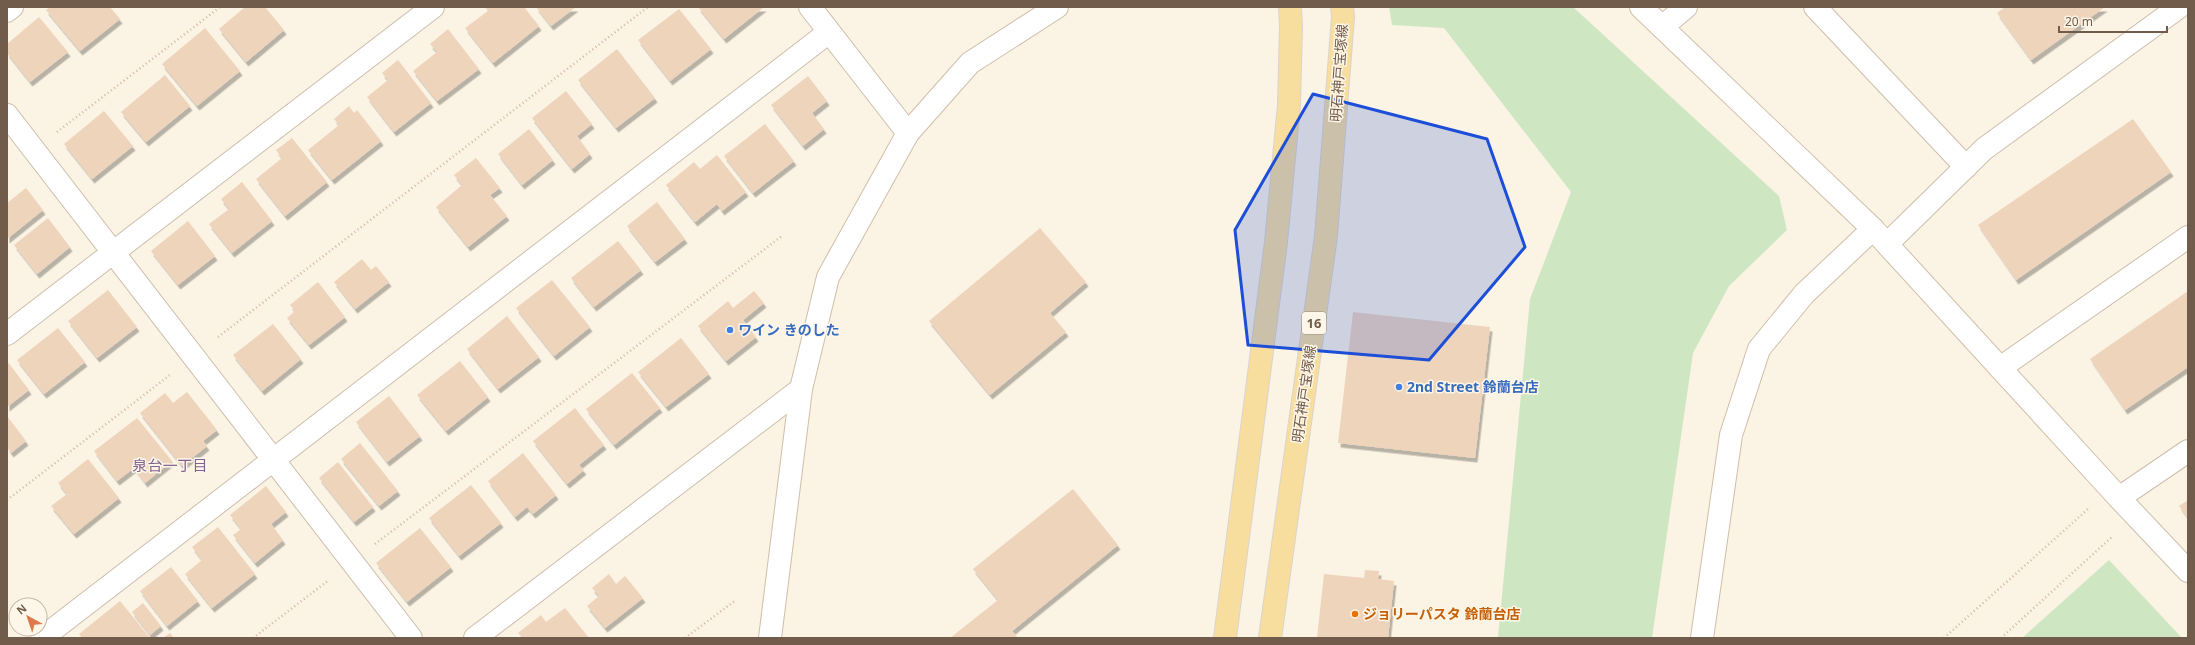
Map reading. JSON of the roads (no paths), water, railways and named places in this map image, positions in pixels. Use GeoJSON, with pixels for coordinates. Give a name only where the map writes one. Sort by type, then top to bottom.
{"type":"FeatureCollection","features":[{"type":"Feature","properties":{"kind":"main road"},"geometry":{"type":"LineString","coordinates":[[1225,638],[1276,242],[1289,105],[1290,7]]}},
{"type":"Feature","properties":{"kind":"main road","name":"明石神戸宝塚線"},"geometry":{"type":"LineString","coordinates":[[1270,638],[1326,236],[1338,97],[1343,18],[1342,7]]}},
{"type":"Feature","properties":{"kind":"street"},"geometry":{"type":"LineString","coordinates":[[7,11],[12,7]]}},
{"type":"Feature","properties":{"kind":"street"},"geometry":{"type":"LineString","coordinates":[[7,334],[433,7]]}},
{"type":"Feature","properties":{"kind":"street"},"geometry":{"type":"LineString","coordinates":[[810,7],[908,133]]}},
{"type":"Feature","properties":{"kind":"street"},"geometry":{"type":"LineString","coordinates":[[770,638],[801,389],[828,277],[908,133],[970,63],[1057,7]]}},
{"type":"Feature","properties":{"kind":"street"},"geometry":{"type":"LineString","coordinates":[[1641,7],[1880,237],[2119,498],[2188,571]]}},
{"type":"Feature","properties":{"kind":"street"},"geometry":{"type":"LineString","coordinates":[[1662,27],[1686,7]]}},
{"type":"Feature","properties":{"kind":"street"},"geometry":{"type":"LineString","coordinates":[[1815,7],[1966,167]]}},
{"type":"Feature","properties":{"kind":"street"},"geometry":{"type":"LineString","coordinates":[[1702,638],[1731,435],[1759,349],[1804,294],[1880,237],[1966,167],[1984,149],[2179,7]]}},
{"type":"Feature","properties":{"kind":"street"},"geometry":{"type":"LineString","coordinates":[[42,638],[829,32]]}},
{"type":"Feature","properties":{"kind":"street"},"geometry":{"type":"LineString","coordinates":[[7,115],[411,638]]}},
{"type":"Feature","properties":{"kind":"street"},"geometry":{"type":"LineString","coordinates":[[2000,368],[2188,237]]}},
{"type":"Feature","properties":{"kind":"street"},"geometry":{"type":"LineString","coordinates":[[474,638],[801,389]]}},
{"type":"Feature","properties":{"kind":"street"},"geometry":{"type":"LineString","coordinates":[[2119,498],[2188,451]]}},
{"type":"Feature","properties":{"kind":"place","name":"ワイン きのした"},"geometry":{"type":"Point","coordinates":[730,330]}},
{"type":"Feature","properties":{"kind":"place","name":"2nd Street 鈴蘭台店"},"geometry":{"type":"Point","coordinates":[1399,387]}},
{"type":"Feature","properties":{"kind":"place","name":"ジョリーパスタ 鈴蘭台店"},"geometry":{"type":"Point","coordinates":[1355,614]}},
{"type":"Feature","properties":{"kind":"district","name":"泉台一丁目"},"geometry":{"type":"Point","coordinates":[170,466]}}]}
